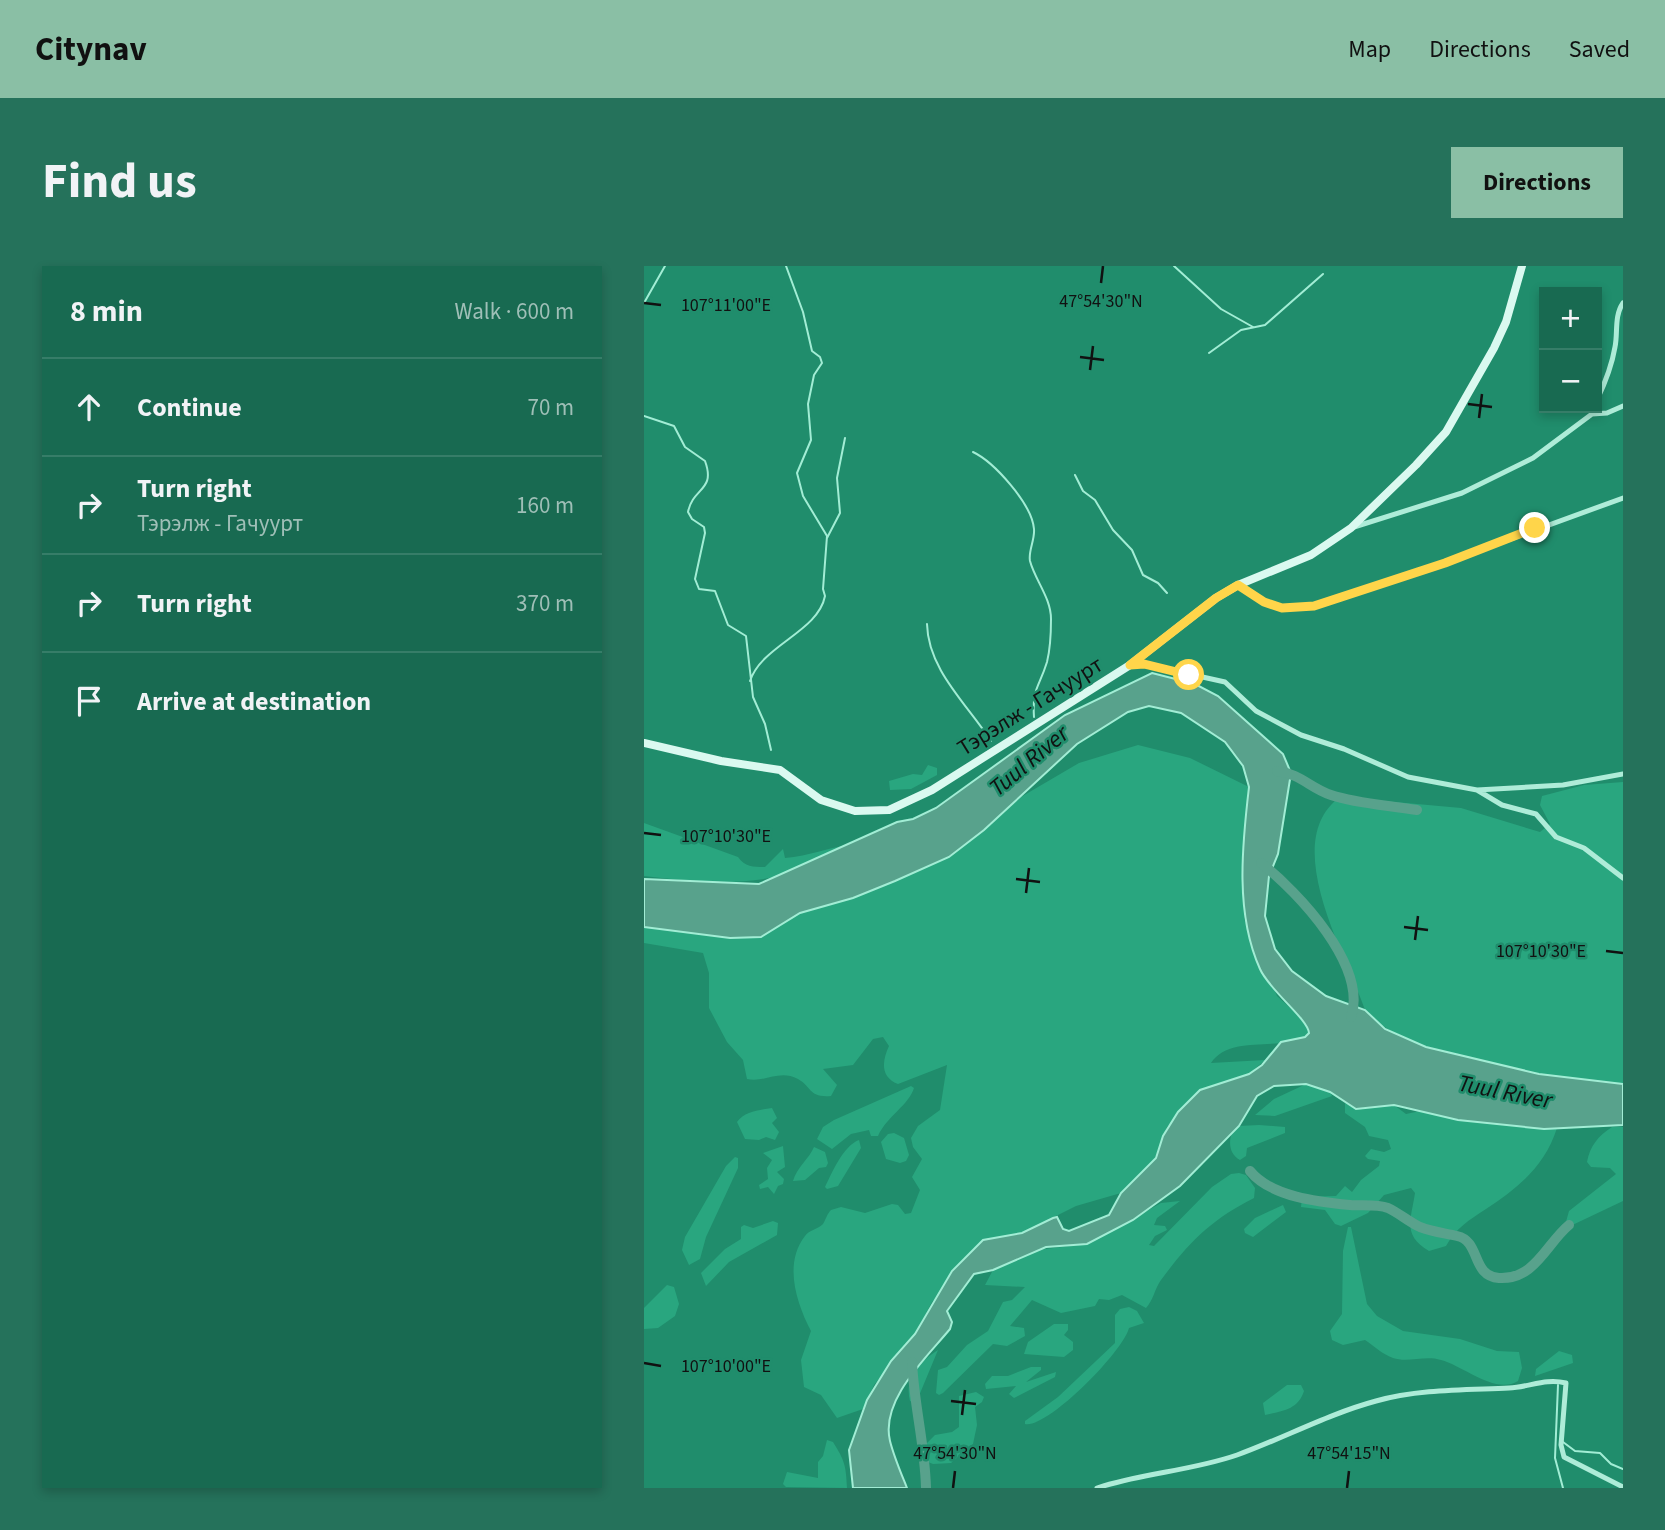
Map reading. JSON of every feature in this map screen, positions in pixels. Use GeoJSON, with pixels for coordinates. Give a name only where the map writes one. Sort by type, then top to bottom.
{"type":"FeatureCollection","features":[{"type":"Feature","properties":{"kind":"main road","name":"Тэрэлж - Гачуурт"},"geometry":{"type":"LineString","coordinates":[[644,743],[721,761],[780,770],[827,803],[855,811],[878,812],[932,790],[1130,665],[1216,598],[1238,585],[1311,555],[1351,528],[1446,432],[1494,348],[1510,310],[1522,266]]}},
{"type":"Feature","properties":{"kind":"street"},"geometry":{"type":"LineString","coordinates":[[1602,388],[1615,346],[1618,311],[1623,303]]}},
{"type":"Feature","properties":{"kind":"street"},"geometry":{"type":"LineString","coordinates":[[1602,412],[1607,413],[1623,406]]}},
{"type":"Feature","properties":{"kind":"street"},"geometry":{"type":"LineString","coordinates":[[1351,528],[1462,493],[1495,478],[1533,458],[1590,413]]}},
{"type":"Feature","properties":{"kind":"street"},"geometry":{"type":"LineString","coordinates":[[1238,585],[1264,602],[1282,608],[1314,606],[1445,563],[1545,524],[1623,498]]}},
{"type":"Feature","properties":{"kind":"street"},"geometry":{"type":"LineString","coordinates":[[1130,665],[1144,664],[1225,682],[1256,711],[1301,734],[1345,749],[1408,777],[1477,790],[1563,785],[1623,774]]}},
{"type":"Feature","properties":{"kind":"street"},"geometry":{"type":"LineString","coordinates":[[1477,790],[1502,805],[1536,814],[1556,837],[1584,848],[1623,878]]}},
{"type":"Feature","properties":{"kind":"street"},"geometry":{"type":"LineString","coordinates":[[1097,1488],[1172,1473],[1237,1455],[1308,1423],[1378,1400],[1443,1391],[1514,1387],[1554,1380],[1566,1383],[1561,1445],[1564,1457],[1623,1487]]}},
{"type":"Feature","properties":{"kind":"green space"},"geometry":{"type":"Polygon","coordinates":[[[1138,745],[1190,758],[1249,787],[1244,919],[1277,996],[1307,1023],[1309,1033],[1288,1042],[1246,1045],[1220,1054],[1211,1063],[1265,1060],[1249,1074],[1200,1090],[1167,1127],[1153,1163],[1121,1193],[1076,1206],[1022,1233],[992,1238],[932,1302],[915,1334],[874,1385],[863,1409],[837,1418],[821,1395],[804,1387],[801,1360],[811,1331],[794,1284],[798,1247],[807,1234],[823,1224],[831,1210],[841,1207],[865,1213],[892,1204],[898,1205],[905,1214],[911,1213],[920,1190],[912,1177],[922,1159],[913,1147],[911,1138],[918,1126],[940,1110],[947,1065],[898,1084],[885,1073],[884,1063],[889,1046],[883,1037],[873,1039],[853,1065],[823,1069],[837,1085],[831,1096],[815,1094],[803,1082],[791,1076],[747,1079],[743,1060],[727,1042],[709,1008],[709,973],[703,953],[644,943],[644,927],[712,936],[853,898],[949,857],[1021,797],[1079,763],[1138,745]]]}},
{"type":"Feature","properties":{"kind":"green space"},"geometry":{"type":"Polygon","coordinates":[[[928,765],[937,768],[937,775],[911,789],[890,790],[889,781],[913,774],[922,775],[928,765]]]}},
{"type":"Feature","properties":{"kind":"green space"},"geometry":{"type":"Polygon","coordinates":[[[1623,782],[1623,1084],[1562,1078],[1485,1064],[1413,1041],[1384,1027],[1365,1010],[1322,900],[1316,870],[1315,842],[1323,817],[1340,797],[1461,808],[1540,832],[1550,824],[1540,805],[1542,796],[1584,785],[1623,782]]]}},
{"type":"Feature","properties":{"kind":"green space"},"geometry":{"type":"Polygon","coordinates":[[[644,823],[738,857],[747,865],[757,867],[765,867],[783,849],[785,858],[853,844],[797,870],[763,879],[712,882],[659,878],[644,876],[644,823]]]}},
{"type":"Feature","properties":{"kind":"green space"},"geometry":{"type":"Polygon","coordinates":[[[1306,1084],[1330,1092],[1332,1096],[1275,1116],[1255,1115],[1274,1099],[1306,1084]]]}},
{"type":"Feature","properties":{"kind":"green space"},"geometry":{"type":"Polygon","coordinates":[[[911,1086],[914,1088],[911,1094],[878,1136],[871,1136],[869,1130],[851,1134],[832,1149],[817,1139],[823,1127],[834,1120],[911,1086]]]}},
{"type":"Feature","properties":{"kind":"green space"},"geometry":{"type":"Polygon","coordinates":[[[1345,1103],[1356,1109],[1394,1105],[1406,1114],[1420,1111],[1458,1120],[1557,1128],[1545,1154],[1529,1175],[1463,1225],[1446,1246],[1429,1251],[1415,1239],[1410,1226],[1415,1193],[1411,1188],[1384,1195],[1368,1213],[1341,1226],[1335,1224],[1325,1210],[1301,1207],[1302,1197],[1336,1196],[1345,1186],[1352,1192],[1361,1180],[1379,1166],[1380,1161],[1365,1156],[1371,1149],[1384,1152],[1391,1149],[1388,1140],[1369,1136],[1365,1127],[1345,1113],[1345,1103]]]}},
{"type":"Feature","properties":{"kind":"green space"},"geometry":{"type":"Polygon","coordinates":[[[772,1108],[777,1118],[772,1123],[779,1132],[775,1140],[766,1137],[759,1140],[745,1139],[737,1122],[740,1118],[757,1110],[772,1108]]]}},
{"type":"Feature","properties":{"kind":"green space"},"geometry":{"type":"Polygon","coordinates":[[[1239,1126],[1285,1127],[1285,1133],[1247,1148],[1246,1156],[1240,1160],[1231,1148],[1232,1133],[1239,1126]]]}},
{"type":"Feature","properties":{"kind":"green space"},"geometry":{"type":"Polygon","coordinates":[[[1612,1127],[1623,1127],[1623,1201],[1564,1229],[1569,1211],[1616,1174],[1610,1168],[1591,1167],[1587,1162],[1595,1142],[1612,1127]]]}},
{"type":"Feature","properties":{"kind":"green space"},"geometry":{"type":"Polygon","coordinates":[[[894,1133],[904,1138],[909,1155],[906,1161],[900,1163],[886,1159],[881,1142],[888,1134],[894,1133]]]}},
{"type":"Feature","properties":{"kind":"green space"},"geometry":{"type":"Polygon","coordinates":[[[859,1140],[861,1148],[838,1186],[827,1189],[825,1187],[839,1160],[853,1143],[859,1140]]]}},
{"type":"Feature","properties":{"kind":"green space"},"geometry":{"type":"Polygon","coordinates":[[[783,1146],[785,1167],[777,1172],[784,1179],[774,1194],[768,1187],[760,1189],[759,1185],[768,1179],[767,1168],[772,1160],[763,1153],[783,1146]]]}},
{"type":"Feature","properties":{"kind":"green space"},"geometry":{"type":"Polygon","coordinates":[[[814,1147],[825,1152],[828,1163],[826,1167],[819,1168],[805,1180],[793,1181],[797,1171],[814,1147]]]}},
{"type":"Feature","properties":{"kind":"green space"},"geometry":{"type":"Polygon","coordinates":[[[735,1157],[738,1158],[738,1168],[706,1237],[700,1259],[689,1265],[682,1250],[685,1237],[726,1166],[735,1157]]]}},
{"type":"Feature","properties":{"kind":"green space"},"geometry":{"type":"Polygon","coordinates":[[[1231,1174],[1246,1175],[1255,1188],[1254,1198],[1214,1223],[1181,1254],[1161,1280],[1146,1308],[1122,1295],[1109,1300],[1099,1299],[1095,1306],[1061,1313],[1032,1300],[1010,1326],[1024,1328],[1025,1336],[1007,1346],[993,1344],[943,1393],[936,1393],[938,1370],[947,1367],[967,1345],[988,1331],[1003,1302],[1012,1300],[1025,1287],[985,1285],[993,1270],[1037,1250],[1087,1244],[1161,1203],[1180,1201],[1157,1218],[1154,1225],[1165,1226],[1167,1230],[1155,1236],[1149,1245],[1154,1246],[1212,1187],[1231,1174]]]}},
{"type":"Feature","properties":{"kind":"green space"},"geometry":{"type":"Polygon","coordinates":[[[1283,1205],[1286,1212],[1253,1237],[1245,1233],[1244,1229],[1255,1218],[1283,1205]]]}},
{"type":"Feature","properties":{"kind":"green space"},"geometry":{"type":"Polygon","coordinates":[[[773,1221],[778,1223],[777,1235],[729,1262],[706,1286],[701,1273],[725,1249],[741,1239],[741,1227],[744,1225],[753,1228],[773,1221]]]}},
{"type":"Feature","properties":{"kind":"green space"},"geometry":{"type":"Polygon","coordinates":[[[1348,1227],[1351,1227],[1367,1304],[1377,1316],[1403,1331],[1460,1339],[1497,1351],[1519,1352],[1522,1368],[1518,1381],[1509,1384],[1490,1382],[1441,1360],[1393,1358],[1365,1340],[1343,1345],[1332,1340],[1330,1331],[1342,1314],[1343,1251],[1348,1227]]]}},
{"type":"Feature","properties":{"kind":"green space"},"geometry":{"type":"Polygon","coordinates":[[[667,1285],[674,1287],[679,1304],[675,1316],[658,1328],[644,1329],[644,1308],[667,1285]]]}},
{"type":"Feature","properties":{"kind":"green space"},"geometry":{"type":"Polygon","coordinates":[[[1129,1307],[1137,1311],[1144,1323],[1129,1328],[1113,1354],[1066,1402],[1036,1422],[1025,1424],[1025,1421],[1058,1397],[1115,1343],[1115,1315],[1120,1309],[1129,1307]]]}},
{"type":"Feature","properties":{"kind":"green space"},"geometry":{"type":"Polygon","coordinates":[[[1054,1324],[1068,1324],[1064,1335],[1073,1342],[1073,1350],[1064,1357],[1024,1354],[1028,1342],[1054,1324]]]}},
{"type":"Feature","properties":{"kind":"green space"},"geometry":{"type":"Polygon","coordinates":[[[938,1350],[916,1403],[910,1401],[911,1378],[925,1360],[938,1350]]]}},
{"type":"Feature","properties":{"kind":"green space"},"geometry":{"type":"Polygon","coordinates":[[[1559,1351],[1572,1355],[1573,1363],[1535,1376],[1536,1369],[1559,1351]]]}},
{"type":"Feature","properties":{"kind":"green space"},"geometry":{"type":"Polygon","coordinates":[[[1031,1367],[1041,1367],[1041,1370],[1026,1382],[1056,1372],[1055,1377],[1014,1398],[1009,1394],[1016,1386],[986,1389],[985,1384],[992,1376],[1008,1376],[1031,1367]]]}},
{"type":"Feature","properties":{"kind":"green space"},"geometry":{"type":"Polygon","coordinates":[[[1287,1385],[1301,1385],[1304,1391],[1298,1402],[1289,1409],[1265,1415],[1263,1403],[1287,1385]]]}},
{"type":"Feature","properties":{"kind":"green space"},"geometry":{"type":"Polygon","coordinates":[[[976,1392],[984,1397],[975,1407],[977,1425],[973,1444],[951,1463],[933,1464],[923,1460],[922,1448],[935,1435],[952,1432],[959,1427],[959,1396],[976,1392]]]}},
{"type":"Feature","properties":{"kind":"green space"},"geometry":{"type":"Polygon","coordinates":[[[827,1440],[833,1442],[842,1459],[847,1488],[786,1487],[783,1484],[787,1472],[818,1478],[818,1462],[823,1456],[827,1440]]]}},
{"type":"Feature","properties":{"kind":"water","name":"Tuul River"},"geometry":{"type":"Polygon","coordinates":[[[1152,673],[1195,684],[1218,696],[1283,754],[1291,773],[1278,854],[1269,876],[1265,916],[1275,949],[1292,971],[1326,996],[1365,1010],[1385,1029],[1426,1047],[1539,1074],[1623,1084],[1623,1125],[1544,1129],[1458,1120],[1394,1105],[1356,1109],[1330,1092],[1306,1084],[1274,1086],[1257,1096],[1239,1126],[1180,1186],[1133,1220],[1087,1244],[1046,1247],[993,1270],[974,1274],[947,1311],[952,1322],[950,1329],[918,1366],[892,1410],[890,1441],[907,1488],[853,1488],[849,1450],[867,1400],[891,1361],[915,1334],[952,1271],[983,1240],[1022,1233],[1057,1217],[1063,1229],[1069,1231],[1109,1215],[1121,1193],[1156,1158],[1163,1136],[1178,1112],[1200,1090],[1249,1074],[1262,1065],[1281,1042],[1305,1037],[1309,1033],[1302,1020],[1271,986],[1260,969],[1252,948],[1242,880],[1249,787],[1243,766],[1225,742],[1181,713],[1149,706],[1128,712],[1077,744],[984,830],[949,857],[853,898],[800,913],[761,937],[730,938],[644,927],[644,879],[759,884],[897,822],[913,819],[936,808],[1065,715],[1152,673]]]}},
{"type":"Feature","properties":{"kind":"waterway"},"geometry":{"type":"LineString","coordinates":[[644,303],[665,266]]}},
{"type":"Feature","properties":{"kind":"waterway"},"geometry":{"type":"LineString","coordinates":[[750,681],[756,668],[812,619],[825,596],[823,589],[827,536],[803,496],[797,473],[811,440],[808,404],[814,375],[822,363],[820,357],[812,351],[803,312],[786,266]]}},
{"type":"Feature","properties":{"kind":"waterway"},"geometry":{"type":"LineString","coordinates":[[1174,266],[1221,309],[1253,327]]}},
{"type":"Feature","properties":{"kind":"waterway"},"geometry":{"type":"LineString","coordinates":[[1209,353],[1241,330],[1265,325],[1323,274]]}},
{"type":"Feature","properties":{"kind":"waterway"},"geometry":{"type":"LineString","coordinates":[[644,416],[674,426],[685,447],[705,461],[708,478],[688,512],[692,519],[704,527],[705,533],[695,579],[699,589],[715,591],[728,625],[746,636],[753,697],[765,724],[771,750]]}},
{"type":"Feature","properties":{"kind":"waterway"},"geometry":{"type":"LineString","coordinates":[[827,538],[840,513],[837,478],[845,438]]}},
{"type":"Feature","properties":{"kind":"waterway"},"geometry":{"type":"LineString","coordinates":[[973,452],[982,457],[1011,485],[1032,519],[1034,537],[1030,561],[1048,604],[1051,619],[1048,657],[1035,694],[1034,717]]}},
{"type":"Feature","properties":{"kind":"waterway"},"geometry":{"type":"LineString","coordinates":[[1075,475],[1083,491],[1095,500],[1113,530],[1132,550],[1143,575],[1158,583],[1167,593]]}},
{"type":"Feature","properties":{"kind":"waterway"},"geometry":{"type":"LineString","coordinates":[[927,624],[929,641],[942,672],[991,741]]}},
{"type":"Feature","properties":{"kind":"waterway"},"geometry":{"type":"LineString","coordinates":[[1277,771],[1293,775],[1341,798],[1417,810]]}},
{"type":"Feature","properties":{"kind":"waterway"},"geometry":{"type":"LineString","coordinates":[[1261,863],[1310,911],[1340,954],[1354,997],[1351,1017]]}},
{"type":"Feature","properties":{"kind":"waterway"},"geometry":{"type":"LineString","coordinates":[[1250,1171],[1270,1187],[1296,1197],[1384,1207],[1420,1227],[1465,1239],[1484,1271],[1499,1278],[1511,1277],[1531,1267],[1569,1225]]}},
{"type":"Feature","properties":{"kind":"waterway"},"geometry":{"type":"LineString","coordinates":[[912,1362],[926,1488]]}},
{"type":"Feature","properties":{"kind":"waterway"},"geometry":{"type":"LineString","coordinates":[[1558,1385],[1555,1458],[1563,1488]]}},
{"type":"Feature","properties":{"kind":"waterway"},"geometry":{"type":"LineString","coordinates":[[1563,1442],[1575,1451],[1600,1453],[1611,1464],[1623,1469]]}},
{"type":"Feature","properties":{"kind":"route"},"geometry":{"type":"LineString","coordinates":[[1189,675],[1144,664],[1130,665],[1216,598],[1238,585],[1264,602],[1282,608],[1314,606],[1416,570],[1445,563],[1535,528]]}}]}
